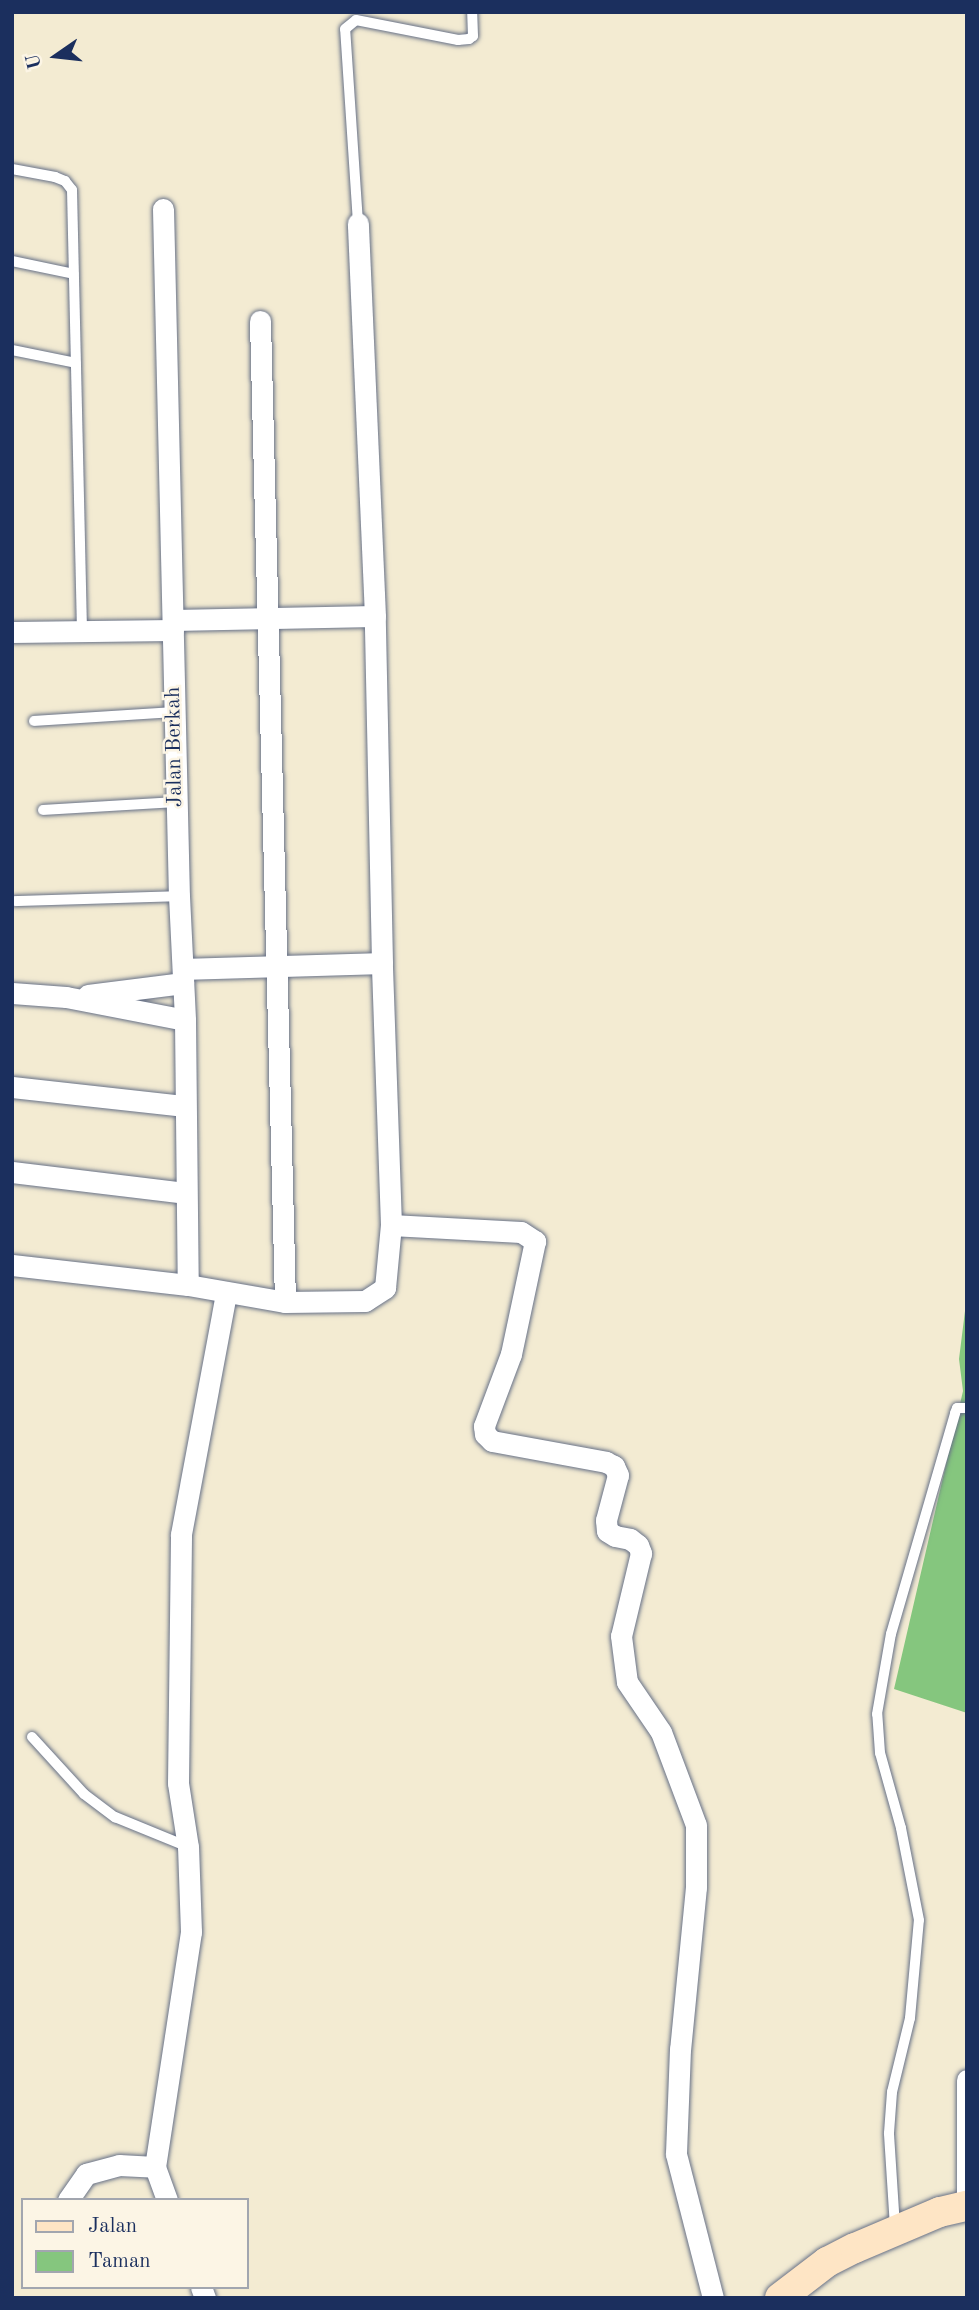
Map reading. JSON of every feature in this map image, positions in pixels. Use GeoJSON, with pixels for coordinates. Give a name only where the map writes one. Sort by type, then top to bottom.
{"type":"FeatureCollection","features":[{"type":"Feature","properties":{"kind":"street","name":"Jalan Berkah"},"geometry":{"type":"LineString","coordinates":[[163,209],[178,896],[183,976],[183,1106],[188,1284]]}},
{"type":"Feature","properties":{"kind":"street"},"geometry":{"type":"LineString","coordinates":[[12,1265],[188,1284],[285,1302],[365,1301],[380,1294],[385,1288],[391,1225],[382,963],[376,617],[358,223]]}},
{"type":"Feature","properties":{"kind":"street"},"geometry":{"type":"LineString","coordinates":[[260,321],[285,1302]]}},
{"type":"Feature","properties":{"kind":"street"},"geometry":{"type":"LineString","coordinates":[[12,632],[82,631],[268,618],[376,617]]}},
{"type":"Feature","properties":{"kind":"street"},"geometry":{"type":"LineString","coordinates":[[66,997],[183,976],[277,965],[382,963]]}},
{"type":"Feature","properties":{"kind":"street"},"geometry":{"type":"LineString","coordinates":[[12,993],[66,997],[184,1020]]}},
{"type":"Feature","properties":{"kind":"street"},"geometry":{"type":"LineString","coordinates":[[12,1087],[183,1106]]}},
{"type":"Feature","properties":{"kind":"street"},"geometry":{"type":"LineString","coordinates":[[12,1172],[185,1193]]}},
{"type":"Feature","properties":{"kind":"street"},"geometry":{"type":"LineString","coordinates":[[391,1225],[521,1232],[535,1241],[511,1354],[484,1426],[485,1434],[492,1440],[606,1462],[614,1466],[618,1475],[606,1520],[607,1531],[630,1539],[638,1545],[641,1553],[621,1636],[627,1682],[661,1732],[696,1825],[696,1887],[680,2049],[676,2154],[713,2298]]}},
{"type":"Feature","properties":{"kind":"street"},"geometry":{"type":"LineString","coordinates":[[166,2198],[155,2168],[191,1932],[188,1847],[178,1783],[181,1534],[226,1293]]}},
{"type":"Feature","properties":{"kind":"street"},"geometry":{"type":"LineString","coordinates":[[780,2298],[827,2262],[940,2212],[967,2207],[967,2080]]}},
{"type":"Feature","properties":{"kind":"street"},"geometry":{"type":"LineString","coordinates":[[69,2198],[86,2174],[119,2165],[155,2168]]}},
{"type":"Feature","properties":{"kind":"lane"},"geometry":{"type":"LineString","coordinates":[[358,223],[345,29],[356,20],[458,40],[469,39],[473,36],[472,12]]}},
{"type":"Feature","properties":{"kind":"lane"},"geometry":{"type":"LineString","coordinates":[[12,169],[55,177],[65,181],[72,190],[82,631]]}},
{"type":"Feature","properties":{"kind":"lane"},"geometry":{"type":"LineString","coordinates":[[12,261],[74,274]]}},
{"type":"Feature","properties":{"kind":"lane"},"geometry":{"type":"LineString","coordinates":[[12,350],[76,363]]}},
{"type":"Feature","properties":{"kind":"lane"},"geometry":{"type":"LineString","coordinates":[[34,721],[174,712]]}},
{"type":"Feature","properties":{"kind":"lane"},"geometry":{"type":"LineString","coordinates":[[43,810],[176,802]]}},
{"type":"Feature","properties":{"kind":"lane"},"geometry":{"type":"LineString","coordinates":[[15,901],[178,896]]}},
{"type":"Feature","properties":{"kind":"lane"},"geometry":{"type":"LineString","coordinates":[[895,2230],[889,2133],[892,2092],[910,2018],[919,1920],[901,1828],[880,1753],[877,1714],[891,1634],[955,1413],[957,1408],[967,1408]]}},
{"type":"Feature","properties":{"kind":"lane"},"geometry":{"type":"LineString","coordinates":[[32,1737],[84,1794],[115,1817],[188,1847]]}},
{"type":"Feature","properties":{"kind":"green space"},"geometry":{"type":"Polygon","coordinates":[[[967,1295],[967,1713],[894,1689],[963,1391],[959,1359],[967,1295]]]}}]}
